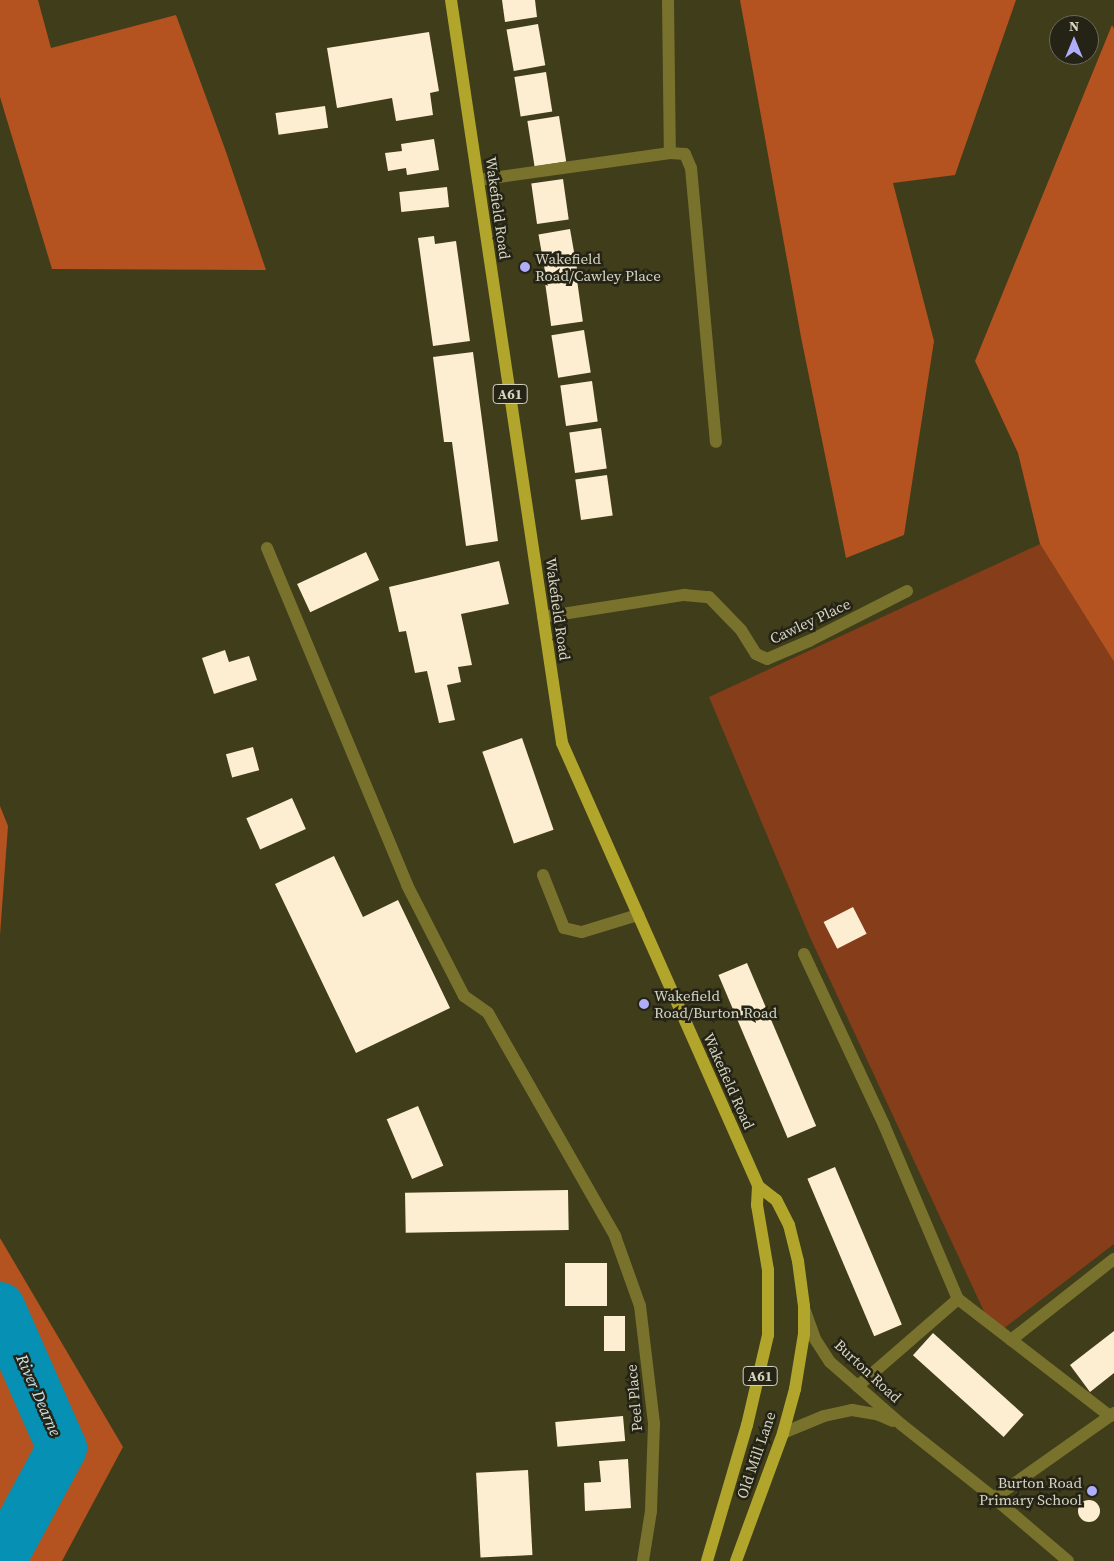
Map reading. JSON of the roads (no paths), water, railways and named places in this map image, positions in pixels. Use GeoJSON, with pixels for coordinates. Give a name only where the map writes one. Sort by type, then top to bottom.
{"type":"FeatureCollection","features":[{"type":"Feature","properties":{"kind":"main road","name":"Wakefield Road"},"geometry":{"type":"LineString","coordinates":[[451,0],[562,743],[758,1186]]}},
{"type":"Feature","properties":{"kind":"main road","name":"Old Mill Lane"},"geometry":{"type":"LineString","coordinates":[[736,1561],[783,1433],[800,1362],[804,1334],[804,1310],[798,1261],[790,1225],[776,1200],[758,1186]]}},
{"type":"Feature","properties":{"kind":"main road","name":"Old Mill Lane"},"geometry":{"type":"LineString","coordinates":[[707,1561],[749,1417],[768,1335],[768,1270],[756,1205],[758,1186]]}},
{"type":"Feature","properties":{"kind":"street"},"geometry":{"type":"LineString","coordinates":[[668,0],[670,153]]}},
{"type":"Feature","properties":{"kind":"street"},"geometry":{"type":"LineString","coordinates":[[478,180],[670,153],[685,154],[691,168],[716,442]]}},
{"type":"Feature","properties":{"kind":"street","name":"Peel Place"},"geometry":{"type":"LineString","coordinates":[[268,548],[407,886],[464,996],[488,1013],[615,1236],[640,1306],[654,1424],[650,1511],[643,1561]]}},
{"type":"Feature","properties":{"kind":"street","name":"Cawley Place"},"geometry":{"type":"LineString","coordinates":[[543,617],[684,595],[710,597],[741,630],[756,654],[767,659],[809,642],[907,591]]}},
{"type":"Feature","properties":{"kind":"street"},"geometry":{"type":"LineString","coordinates":[[543,875],[564,928],[582,932],[638,915]]}},
{"type":"Feature","properties":{"kind":"street"},"geometry":{"type":"LineString","coordinates":[[804,954],[884,1125],[958,1299],[1112,1414],[994,1498]]}},
{"type":"Feature","properties":{"kind":"street"},"geometry":{"type":"LineString","coordinates":[[1011,1340],[1114,1259]]}},
{"type":"Feature","properties":{"kind":"street"},"geometry":{"type":"LineString","coordinates":[[858,1386],[958,1299]]}},
{"type":"Feature","properties":{"kind":"street","name":"Burton Road"},"geometry":{"type":"LineString","coordinates":[[804,1310],[823,1353],[830,1362],[902,1425],[994,1498],[1068,1561]]}},
{"type":"Feature","properties":{"kind":"street","name":"Burton Road"},"geometry":{"type":"LineString","coordinates":[[783,1433],[824,1416],[852,1410],[879,1415],[902,1425]]}},
{"type":"Feature","properties":{"kind":"waterway","name":"River Dearne"},"geometry":{"type":"LineString","coordinates":[[0,1307],[62,1448],[1,1561]]}},
{"type":"Feature","properties":{"kind":"place","name":"Wakefield Road/Cawley Place"},"geometry":{"type":"Point","coordinates":[525,267]}},
{"type":"Feature","properties":{"kind":"place","name":"Wakefield Road/Burton Road"},"geometry":{"type":"Point","coordinates":[644,1004]}},
{"type":"Feature","properties":{"kind":"place","name":"Burton Road Primary School"},"geometry":{"type":"Point","coordinates":[1092,1491]}}]}
